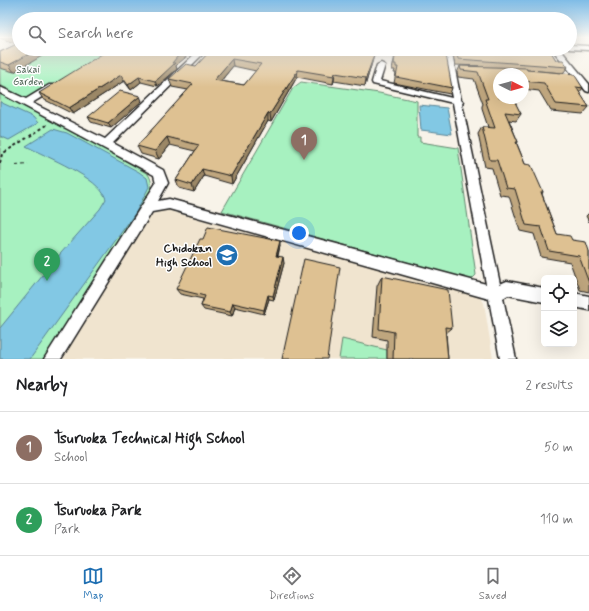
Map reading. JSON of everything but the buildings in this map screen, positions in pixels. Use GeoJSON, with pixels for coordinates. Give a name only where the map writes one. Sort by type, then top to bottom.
{"type":"FeatureCollection","features":[{"type":"Feature","properties":{"kind":"street"},"geometry":{"type":"LineString","coordinates":[[106,144],[197,56]]}},
{"type":"Feature","properties":{"kind":"street"},"geometry":{"type":"LineString","coordinates":[[450,56],[455,68],[459,102],[508,359]]}},
{"type":"Feature","properties":{"kind":"street"},"geometry":{"type":"LineString","coordinates":[[562,56],[589,90]]}},
{"type":"Feature","properties":{"kind":"street"},"geometry":{"type":"LineString","coordinates":[[380,65],[376,82],[459,102]]}},
{"type":"Feature","properties":{"kind":"street"},"geometry":{"type":"LineString","coordinates":[[550,76],[589,76]]}},
{"type":"Feature","properties":{"kind":"street"},"geometry":{"type":"LineString","coordinates":[[26,103],[58,84]]}},
{"type":"Feature","properties":{"kind":"street"},"geometry":{"type":"LineString","coordinates":[[0,90],[159,173],[162,183],[148,208],[52,359]]}},
{"type":"Feature","properties":{"kind":"street"},"geometry":{"type":"LineString","coordinates":[[148,208],[169,204],[496,294],[506,288],[541,294]]}},
{"type":"Feature","properties":{"kind":"street"},"geometry":{"type":"LineString","coordinates":[[577,301],[589,303]]}},
{"type":"Feature","properties":{"kind":"path"},"geometry":{"type":"LineString","coordinates":[[0,163],[1,154],[48,124]]}},
{"type":"Feature","properties":{"kind":"path"},"geometry":{"type":"LineString","coordinates":[[16,165],[28,164]]}},
{"type":"Feature","properties":{"kind":"shaded area","name":"Chidokan High School"},"geometry":{"type":"Polygon","coordinates":[[[166,210],[481,298],[484,303],[493,359],[62,359],[152,214],[166,210]]]}},
{"type":"Feature","properties":{"kind":"green space","name":"Sakai Garden"},"geometry":{"type":"Polygon","coordinates":[[[15,56],[103,56],[29,100],[0,85],[0,61],[15,56]]]}},
{"type":"Feature","properties":{"kind":"green space"},"geometry":{"type":"Polygon","coordinates":[[[301,82],[379,93],[417,101],[417,137],[420,137],[420,142],[458,148],[476,275],[471,280],[222,211],[293,88],[301,82]]]}},
{"type":"Feature","properties":{"kind":"green space"},"geometry":{"type":"Polygon","coordinates":[[[0,94],[96,144],[148,174],[151,182],[150,193],[144,204],[44,359],[0,359],[0,94]]]}},
{"type":"Feature","properties":{"kind":"green space"},"geometry":{"type":"Polygon","coordinates":[[[342,339],[387,350],[387,359],[339,359],[342,339]]]}},
{"type":"Feature","properties":{"kind":"water"},"geometry":{"type":"Polygon","coordinates":[[[0,102],[33,117],[38,123],[9,140],[0,136],[0,102]]]}},
{"type":"Feature","properties":{"kind":"water"},"geometry":{"type":"Polygon","coordinates":[[[419,105],[447,108],[452,134],[421,130],[419,105]]]}},
{"type":"Feature","properties":{"kind":"water"},"geometry":{"type":"Polygon","coordinates":[[[53,129],[67,133],[139,172],[147,178],[149,187],[136,212],[30,359],[0,359],[0,328],[61,253],[100,209],[106,199],[101,191],[83,175],[26,146],[53,129]]]}},
{"type":"Feature","properties":{"kind":"place","name":"Tsuruoka Technical High School"},"geometry":{"type":"Point","coordinates":[304,160]}},
{"type":"Feature","properties":{"kind":"place","name":"Chidokan High School"},"geometry":{"type":"Point","coordinates":[227,255]}},
{"type":"Feature","properties":{"kind":"place","name":"Tsuruoka Park"},"geometry":{"type":"Point","coordinates":[47,281]}}]}
